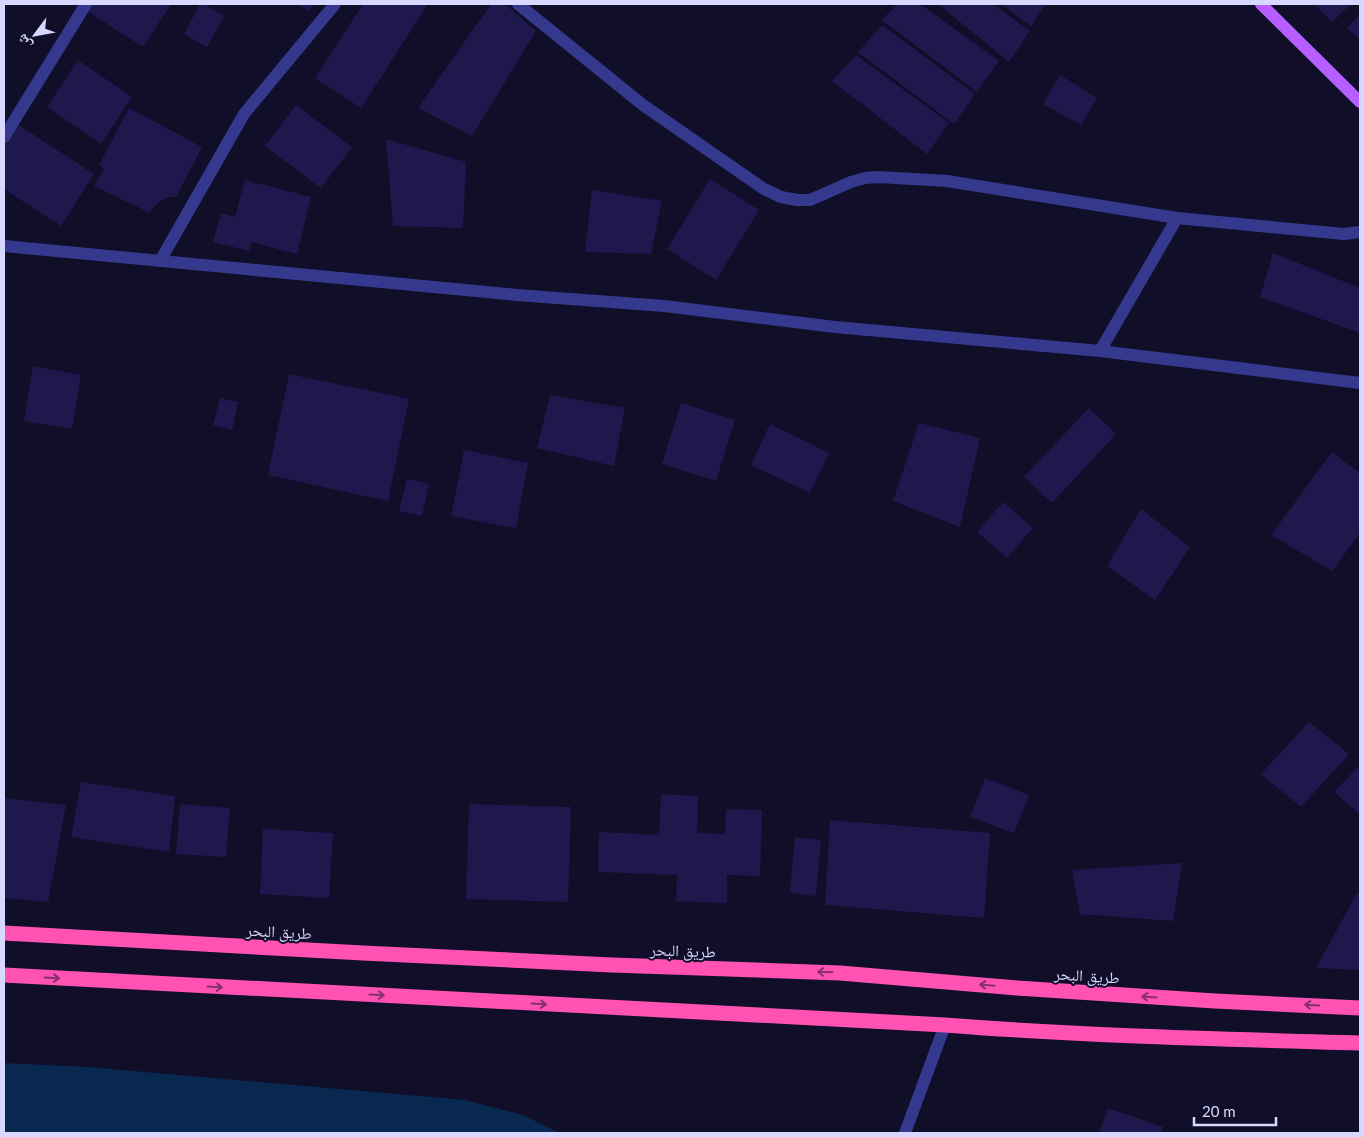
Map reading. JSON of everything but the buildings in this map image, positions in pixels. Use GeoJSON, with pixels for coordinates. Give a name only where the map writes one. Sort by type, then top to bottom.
{"type":"FeatureCollection","features":[{"type":"Feature","properties":{"kind":"highway","name":"طريق البحر"},"geometry":{"type":"LineString","coordinates":[[4,933],[612,965],[840,972],[1037,989],[1215,1001],[1360,1008]]}},
{"type":"Feature","properties":{"kind":"highway"},"geometry":{"type":"LineString","coordinates":[[4,975],[945,1025],[1027,1032],[1360,1043]]}},
{"type":"Feature","properties":{"kind":"main road"},"geometry":{"type":"LineString","coordinates":[[1261,4],[1360,102]]}},
{"type":"Feature","properties":{"kind":"street"},"geometry":{"type":"LineString","coordinates":[[4,137],[86,4]]}},
{"type":"Feature","properties":{"kind":"street"},"geometry":{"type":"LineString","coordinates":[[160,260],[244,114],[335,4]]}},
{"type":"Feature","properties":{"kind":"street"},"geometry":{"type":"LineString","coordinates":[[518,4],[643,105],[764,189],[781,197],[810,200],[865,178],[947,181],[1177,218],[1344,234],[1360,232]]}},
{"type":"Feature","properties":{"kind":"street"},"geometry":{"type":"LineString","coordinates":[[1100,351],[1177,218]]}},
{"type":"Feature","properties":{"kind":"street"},"geometry":{"type":"LineString","coordinates":[[4,246],[516,295],[664,306],[845,328],[1100,351],[1360,383]]}},
{"type":"Feature","properties":{"kind":"street"},"geometry":{"type":"LineString","coordinates":[[905,1133],[945,1025]]}},
{"type":"Feature","properties":{"kind":"water"},"geometry":{"type":"Polygon","coordinates":[[[4,1063],[88,1067],[465,1100],[523,1115],[559,1133],[4,1133],[4,1063]]]}}]}
